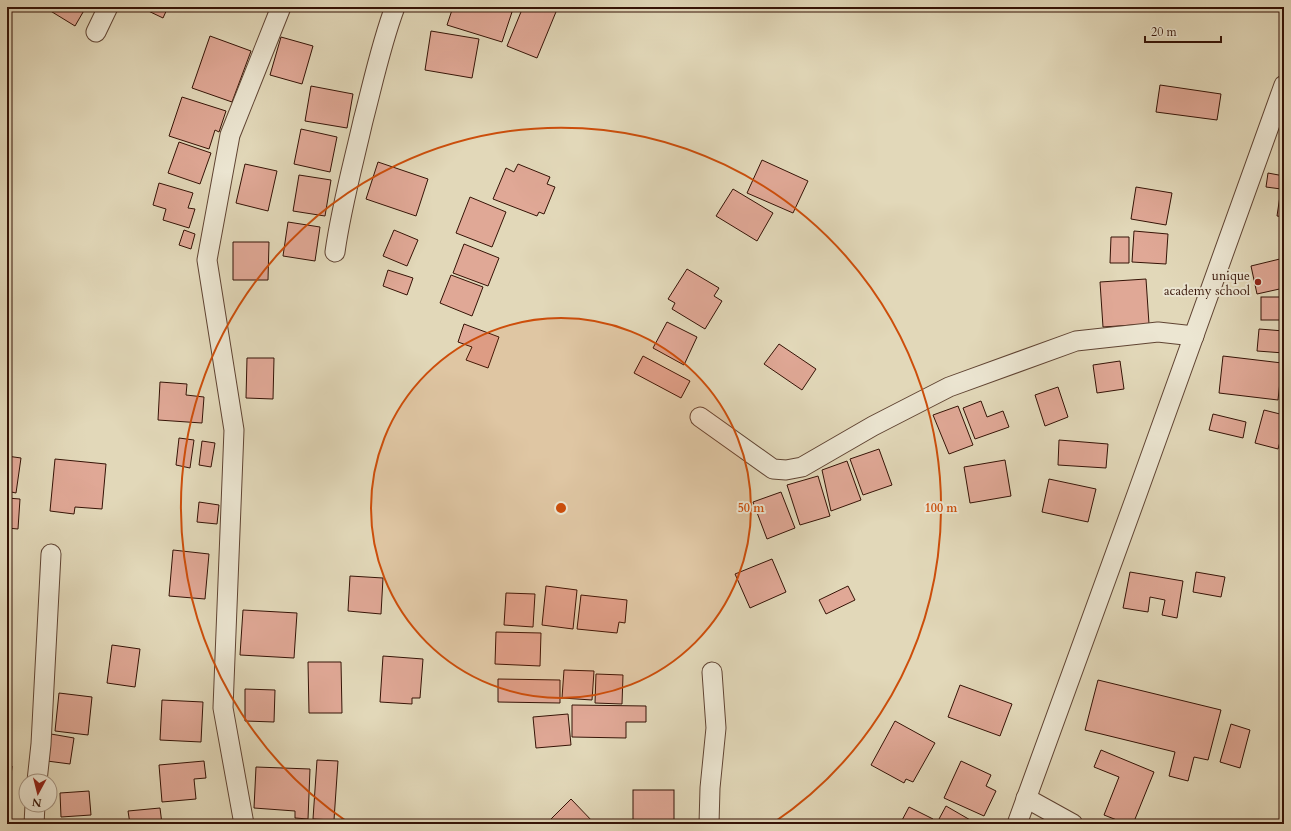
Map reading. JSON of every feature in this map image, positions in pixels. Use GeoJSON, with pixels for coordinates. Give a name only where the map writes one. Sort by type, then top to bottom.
{"type":"FeatureCollection","features":[{"type":"Feature","properties":{"kind":"street"},"geometry":{"type":"LineString","coordinates":[[96,32],[108,7]]}},
{"type":"Feature","properties":{"kind":"street"},"geometry":{"type":"LineString","coordinates":[[244,824],[223,708],[234,430],[206,260],[230,135],[281,7]]}},
{"type":"Feature","properties":{"kind":"street"},"geometry":{"type":"LineString","coordinates":[[335,252],[339,223],[360,132],[384,36],[394,7]]}},
{"type":"Feature","properties":{"kind":"street"},"geometry":{"type":"LineString","coordinates":[[1017,824],[1284,85]]}},
{"type":"Feature","properties":{"kind":"street"},"geometry":{"type":"LineString","coordinates":[[700,417],[773,469],[786,470],[802,468],[873,426],[949,387],[1076,341],[1158,332],[1194,336]]}},
{"type":"Feature","properties":{"kind":"street"},"geometry":{"type":"LineString","coordinates":[[38,773],[41,744],[51,554]]}},
{"type":"Feature","properties":{"kind":"street"},"geometry":{"type":"LineString","coordinates":[[709,824],[710,788],[716,728],[712,672]]}},
{"type":"Feature","properties":{"kind":"street"},"geometry":{"type":"LineString","coordinates":[[1026,798],[1073,824]]}},
{"type":"Feature","properties":{"kind":"street"},"geometry":{"type":"LineString","coordinates":[[34,824],[35,813]]}},
{"type":"Feature","properties":{"kind":"building"},"geometry":{"type":"Polygon","coordinates":[[[44,7],[86,7],[75,26],[44,7]]]}},
{"type":"Feature","properties":{"kind":"building"},"geometry":{"type":"Polygon","coordinates":[[[140,7],[168,7],[163,18],[140,7]]]}},
{"type":"Feature","properties":{"kind":"building"},"geometry":{"type":"Polygon","coordinates":[[[453,7],[495,7],[512,12],[502,42],[447,25],[453,7]]]}},
{"type":"Feature","properties":{"kind":"building"},"geometry":{"type":"Polygon","coordinates":[[[523,7],[558,7],[537,58],[507,46],[523,7]]]}},
{"type":"Feature","properties":{"kind":"building"},"geometry":{"type":"Polygon","coordinates":[[[431,31],[479,39],[472,78],[425,70],[431,31]]]}},
{"type":"Feature","properties":{"kind":"building"},"geometry":{"type":"Polygon","coordinates":[[[210,36],[251,51],[232,102],[192,88],[210,36]]]}},
{"type":"Feature","properties":{"kind":"building"},"geometry":{"type":"Polygon","coordinates":[[[281,37],[313,46],[302,84],[270,75],[281,37]]]}},
{"type":"Feature","properties":{"kind":"building"},"geometry":{"type":"Polygon","coordinates":[[[1160,85],[1221,94],[1217,120],[1156,112],[1160,85]]]}},
{"type":"Feature","properties":{"kind":"building"},"geometry":{"type":"Polygon","coordinates":[[[311,86],[353,94],[347,128],[305,121],[311,86]]]}},
{"type":"Feature","properties":{"kind":"building"},"geometry":{"type":"Polygon","coordinates":[[[182,97],[226,111],[219,132],[215,130],[209,149],[169,136],[182,97]]]}},
{"type":"Feature","properties":{"kind":"building"},"geometry":{"type":"Polygon","coordinates":[[[301,129],[337,137],[330,172],[294,164],[301,129]]]}},
{"type":"Feature","properties":{"kind":"building"},"geometry":{"type":"Polygon","coordinates":[[[179,142],[211,153],[200,184],[168,173],[179,142]]]}},
{"type":"Feature","properties":{"kind":"building"},"geometry":{"type":"Polygon","coordinates":[[[762,160],[808,181],[793,213],[747,193],[762,160]]]}},
{"type":"Feature","properties":{"kind":"building"},"geometry":{"type":"Polygon","coordinates":[[[378,162],[428,179],[416,216],[366,199],[378,162]]]}},
{"type":"Feature","properties":{"kind":"building"},"geometry":{"type":"Polygon","coordinates":[[[245,164],[277,171],[268,211],[236,203],[245,164]]]}},
{"type":"Feature","properties":{"kind":"building"},"geometry":{"type":"Polygon","coordinates":[[[518,164],[550,177],[547,184],[555,187],[544,214],[539,212],[537,216],[493,199],[506,168],[514,172],[518,164]]]}},
{"type":"Feature","properties":{"kind":"building"},"geometry":{"type":"Polygon","coordinates":[[[1268,173],[1284,176],[1284,217],[1277,216],[1281,189],[1266,187],[1268,173]]]}},
{"type":"Feature","properties":{"kind":"building"},"geometry":{"type":"Polygon","coordinates":[[[299,175],[331,180],[325,216],[293,211],[299,175]]]}},
{"type":"Feature","properties":{"kind":"building"},"geometry":{"type":"Polygon","coordinates":[[[159,183],[193,193],[188,208],[195,209],[189,228],[163,220],[166,209],[153,205],[159,183]]]}},
{"type":"Feature","properties":{"kind":"building"},"geometry":{"type":"Polygon","coordinates":[[[1136,187],[1172,193],[1166,225],[1131,219],[1136,187]]]}},
{"type":"Feature","properties":{"kind":"building"},"geometry":{"type":"Polygon","coordinates":[[[733,189],[773,213],[757,241],[716,216],[733,189]]]}},
{"type":"Feature","properties":{"kind":"building"},"geometry":{"type":"Polygon","coordinates":[[[470,197],[506,212],[492,247],[456,233],[470,197]]]}},
{"type":"Feature","properties":{"kind":"building"},"geometry":{"type":"Polygon","coordinates":[[[288,222],[320,227],[315,261],[283,256],[288,222]]]}},
{"type":"Feature","properties":{"kind":"building"},"geometry":{"type":"Polygon","coordinates":[[[184,230],[195,234],[191,249],[179,245],[184,230]]]}},
{"type":"Feature","properties":{"kind":"building"},"geometry":{"type":"Polygon","coordinates":[[[394,230],[418,240],[407,266],[383,256],[394,230]]]}},
{"type":"Feature","properties":{"kind":"building"},"geometry":{"type":"Polygon","coordinates":[[[1134,231],[1168,234],[1166,264],[1132,262],[1134,231]]]}},
{"type":"Feature","properties":{"kind":"building"},"geometry":{"type":"Polygon","coordinates":[[[1111,237],[1129,237],[1129,263],[1110,263],[1111,237]]]}},
{"type":"Feature","properties":{"kind":"building"},"geometry":{"type":"Polygon","coordinates":[[[233,242],[269,242],[268,280],[233,280],[233,242]]]}},
{"type":"Feature","properties":{"kind":"building"},"geometry":{"type":"Polygon","coordinates":[[[464,244],[499,258],[488,286],[453,273],[464,244]]]}},
{"type":"Feature","properties":{"kind":"building"},"geometry":{"type":"Polygon","coordinates":[[[1284,258],[1284,288],[1257,294],[1251,266],[1284,258]]]}},
{"type":"Feature","properties":{"kind":"building"},"geometry":{"type":"Polygon","coordinates":[[[687,269],[719,288],[714,296],[722,301],[705,329],[672,309],[675,303],[668,299],[687,269]]]}},
{"type":"Feature","properties":{"kind":"building"},"geometry":{"type":"Polygon","coordinates":[[[388,270],[413,278],[407,295],[383,286],[388,270]]]}},
{"type":"Feature","properties":{"kind":"building"},"geometry":{"type":"Polygon","coordinates":[[[451,275],[483,287],[472,316],[440,303],[451,275]]]}},
{"type":"Feature","properties":{"kind":"building"},"geometry":{"type":"Polygon","coordinates":[[[1146,279],[1149,324],[1103,327],[1100,282],[1146,279]]]}},
{"type":"Feature","properties":{"kind":"building"},"geometry":{"type":"Polygon","coordinates":[[[1261,297],[1284,297],[1284,320],[1261,320],[1261,297]]]}},
{"type":"Feature","properties":{"kind":"building"},"geometry":{"type":"Polygon","coordinates":[[[667,322],[697,337],[684,365],[653,348],[667,322]]]}},
{"type":"Feature","properties":{"kind":"building"},"geometry":{"type":"Polygon","coordinates":[[[464,324],[499,337],[488,368],[466,360],[472,347],[458,342],[464,324]]]}},
{"type":"Feature","properties":{"kind":"building"},"geometry":{"type":"Polygon","coordinates":[[[1259,329],[1284,331],[1284,353],[1257,351],[1259,329]]]}},
{"type":"Feature","properties":{"kind":"building"},"geometry":{"type":"Polygon","coordinates":[[[779,344],[816,369],[802,390],[764,364],[779,344]]]}},
{"type":"Feature","properties":{"kind":"building"},"geometry":{"type":"Polygon","coordinates":[[[643,356],[690,381],[681,398],[634,373],[643,356]]]}},
{"type":"Feature","properties":{"kind":"building"},"geometry":{"type":"Polygon","coordinates":[[[1223,356],[1282,363],[1278,400],[1219,393],[1223,356]]]}},
{"type":"Feature","properties":{"kind":"building"},"geometry":{"type":"Polygon","coordinates":[[[247,358],[274,358],[273,399],[246,398],[247,358]]]}},
{"type":"Feature","properties":{"kind":"building"},"geometry":{"type":"Polygon","coordinates":[[[1120,361],[1124,389],[1097,393],[1093,365],[1120,361]]]}},
{"type":"Feature","properties":{"kind":"building"},"geometry":{"type":"Polygon","coordinates":[[[160,382],[187,384],[186,395],[204,397],[202,423],[158,420],[160,382]]]}},
{"type":"Feature","properties":{"kind":"building"},"geometry":{"type":"Polygon","coordinates":[[[1058,387],[1068,417],[1045,426],[1035,395],[1058,387]]]}},
{"type":"Feature","properties":{"kind":"building"},"geometry":{"type":"Polygon","coordinates":[[[981,401],[987,417],[1003,411],[1009,427],[975,439],[963,408],[981,401]]]}},
{"type":"Feature","properties":{"kind":"building"},"geometry":{"type":"Polygon","coordinates":[[[958,406],[973,445],[949,454],[933,415],[958,406]]]}},
{"type":"Feature","properties":{"kind":"building"},"geometry":{"type":"Polygon","coordinates":[[[1264,410],[1284,415],[1284,427],[1278,449],[1255,443],[1264,410]]]}},
{"type":"Feature","properties":{"kind":"building"},"geometry":{"type":"Polygon","coordinates":[[[1213,414],[1246,422],[1243,438],[1209,430],[1213,414]]]}},
{"type":"Feature","properties":{"kind":"building"},"geometry":{"type":"Polygon","coordinates":[[[179,438],[194,440],[190,468],[176,465],[179,438]]]}},
{"type":"Feature","properties":{"kind":"building"},"geometry":{"type":"Polygon","coordinates":[[[1059,440],[1108,444],[1106,468],[1058,465],[1059,440]]]}},
{"type":"Feature","properties":{"kind":"building"},"geometry":{"type":"Polygon","coordinates":[[[202,441],[215,443],[211,467],[199,465],[202,441]]]}},
{"type":"Feature","properties":{"kind":"building"},"geometry":{"type":"Polygon","coordinates":[[[879,449],[892,485],[863,495],[850,459],[879,449]]]}},
{"type":"Feature","properties":{"kind":"building"},"geometry":{"type":"Polygon","coordinates":[[[7,456],[21,458],[16,493],[7,491],[7,456]]]}},
{"type":"Feature","properties":{"kind":"building"},"geometry":{"type":"Polygon","coordinates":[[[55,459],[106,464],[102,509],[75,507],[74,514],[50,511],[55,459]]]}},
{"type":"Feature","properties":{"kind":"building"},"geometry":{"type":"Polygon","coordinates":[[[1005,460],[1011,496],[970,503],[964,467],[1005,460]]]}},
{"type":"Feature","properties":{"kind":"building"},"geometry":{"type":"Polygon","coordinates":[[[847,461],[861,500],[831,511],[822,470],[847,461]]]}},
{"type":"Feature","properties":{"kind":"building"},"geometry":{"type":"Polygon","coordinates":[[[818,476],[830,516],[800,525],[787,485],[818,476]]]}},
{"type":"Feature","properties":{"kind":"building"},"geometry":{"type":"Polygon","coordinates":[[[1049,479],[1096,489],[1088,522],[1042,512],[1049,479]]]}},
{"type":"Feature","properties":{"kind":"building"},"geometry":{"type":"Polygon","coordinates":[[[781,492],[795,528],[767,539],[753,502],[781,492]]]}},
{"type":"Feature","properties":{"kind":"building"},"geometry":{"type":"Polygon","coordinates":[[[7,498],[20,499],[18,529],[7,528],[7,498]]]}},
{"type":"Feature","properties":{"kind":"building"},"geometry":{"type":"Polygon","coordinates":[[[199,502],[219,505],[217,524],[197,522],[199,502]]]}},
{"type":"Feature","properties":{"kind":"building"},"geometry":{"type":"Polygon","coordinates":[[[173,550],[209,554],[205,599],[169,596],[173,550]]]}},
{"type":"Feature","properties":{"kind":"building"},"geometry":{"type":"Polygon","coordinates":[[[772,559],[786,592],[750,608],[735,574],[772,559]]]}},
{"type":"Feature","properties":{"kind":"building"},"geometry":{"type":"Polygon","coordinates":[[[1130,572],[1183,581],[1177,618],[1162,615],[1165,600],[1150,597],[1148,612],[1123,608],[1130,572]]]}},
{"type":"Feature","properties":{"kind":"building"},"geometry":{"type":"Polygon","coordinates":[[[1196,572],[1225,577],[1221,597],[1193,592],[1196,572]]]}},
{"type":"Feature","properties":{"kind":"building"},"geometry":{"type":"Polygon","coordinates":[[[350,576],[383,578],[381,614],[348,611],[350,576]]]}},
{"type":"Feature","properties":{"kind":"building"},"geometry":{"type":"Polygon","coordinates":[[[546,586],[577,590],[573,629],[542,625],[546,586]]]}},
{"type":"Feature","properties":{"kind":"building"},"geometry":{"type":"Polygon","coordinates":[[[848,586],[855,600],[826,614],[819,600],[848,586]]]}},
{"type":"Feature","properties":{"kind":"building"},"geometry":{"type":"Polygon","coordinates":[[[506,593],[535,594],[533,627],[504,625],[506,593]]]}},
{"type":"Feature","properties":{"kind":"building"},"geometry":{"type":"Polygon","coordinates":[[[581,595],[627,600],[625,623],[619,622],[617,633],[577,629],[581,595]]]}},
{"type":"Feature","properties":{"kind":"building"},"geometry":{"type":"Polygon","coordinates":[[[243,610],[297,613],[294,658],[240,655],[243,610]]]}},
{"type":"Feature","properties":{"kind":"building"},"geometry":{"type":"Polygon","coordinates":[[[496,632],[541,633],[540,666],[495,664],[496,632]]]}},
{"type":"Feature","properties":{"kind":"building"},"geometry":{"type":"Polygon","coordinates":[[[112,645],[140,649],[135,687],[107,683],[112,645]]]}},
{"type":"Feature","properties":{"kind":"building"},"geometry":{"type":"Polygon","coordinates":[[[383,656],[423,659],[420,698],[412,698],[412,704],[380,702],[383,656]]]}},
{"type":"Feature","properties":{"kind":"building"},"geometry":{"type":"Polygon","coordinates":[[[308,662],[341,662],[342,713],[309,713],[308,662]]]}},
{"type":"Feature","properties":{"kind":"building"},"geometry":{"type":"Polygon","coordinates":[[[564,670],[594,671],[592,700],[562,698],[564,670]]]}},
{"type":"Feature","properties":{"kind":"building"},"geometry":{"type":"Polygon","coordinates":[[[596,674],[623,675],[622,704],[595,703],[596,674]]]}},
{"type":"Feature","properties":{"kind":"building"},"geometry":{"type":"Polygon","coordinates":[[[498,679],[560,680],[560,703],[498,702],[498,679]]]}},
{"type":"Feature","properties":{"kind":"building"},"geometry":{"type":"Polygon","coordinates":[[[1098,680],[1221,710],[1208,760],[1194,757],[1188,781],[1169,776],[1175,752],[1085,730],[1098,680]]]}},
{"type":"Feature","properties":{"kind":"building"},"geometry":{"type":"Polygon","coordinates":[[[960,685],[1012,704],[1000,736],[948,717],[960,685]]]}},
{"type":"Feature","properties":{"kind":"building"},"geometry":{"type":"Polygon","coordinates":[[[245,689],[275,690],[274,722],[245,721],[245,689]]]}},
{"type":"Feature","properties":{"kind":"building"},"geometry":{"type":"Polygon","coordinates":[[[59,693],[92,697],[88,735],[55,731],[59,693]]]}},
{"type":"Feature","properties":{"kind":"building"},"geometry":{"type":"Polygon","coordinates":[[[162,700],[203,702],[201,742],[160,740],[162,700]]]}},
{"type":"Feature","properties":{"kind":"building"},"geometry":{"type":"Polygon","coordinates":[[[572,705],[646,706],[646,722],[626,722],[626,738],[572,737],[572,705]]]}},
{"type":"Feature","properties":{"kind":"building"},"geometry":{"type":"Polygon","coordinates":[[[568,714],[571,745],[536,748],[533,717],[568,714]]]}},
{"type":"Feature","properties":{"kind":"building"},"geometry":{"type":"Polygon","coordinates":[[[895,721],[935,743],[913,782],[906,779],[904,783],[871,765],[895,721]]]}},
{"type":"Feature","properties":{"kind":"building"},"geometry":{"type":"Polygon","coordinates":[[[1231,724],[1250,730],[1240,768],[1220,762],[1231,724]]]}},
{"type":"Feature","properties":{"kind":"building"},"geometry":{"type":"Polygon","coordinates":[[[51,734],[74,738],[70,764],[47,761],[51,734]]]}},
{"type":"Feature","properties":{"kind":"building"},"geometry":{"type":"Polygon","coordinates":[[[1101,750],[1154,772],[1133,824],[1127,824],[1104,815],[1119,777],[1094,767],[1101,750]]]}},
{"type":"Feature","properties":{"kind":"building"},"geometry":{"type":"Polygon","coordinates":[[[317,760],[338,761],[334,820],[313,819],[317,760]]]}},
{"type":"Feature","properties":{"kind":"building"},"geometry":{"type":"Polygon","coordinates":[[[204,761],[206,778],[194,779],[196,799],[162,802],[159,765],[204,761]]]}},
{"type":"Feature","properties":{"kind":"building"},"geometry":{"type":"Polygon","coordinates":[[[961,761],[991,775],[986,786],[996,791],[984,816],[944,798],[961,761]]]}},
{"type":"Feature","properties":{"kind":"building"},"geometry":{"type":"Polygon","coordinates":[[[7,765],[12,766],[7,818],[7,765]]]}},
{"type":"Feature","properties":{"kind":"building"},"geometry":{"type":"Polygon","coordinates":[[[256,767],[310,769],[308,819],[295,818],[295,811],[254,808],[256,767]]]}},
{"type":"Feature","properties":{"kind":"building"},"geometry":{"type":"Polygon","coordinates":[[[633,790],[674,790],[674,824],[633,824],[633,790]]]}},
{"type":"Feature","properties":{"kind":"building"},"geometry":{"type":"Polygon","coordinates":[[[89,791],[91,815],[61,817],[60,793],[89,791]]]}},
{"type":"Feature","properties":{"kind":"building"},"geometry":{"type":"Polygon","coordinates":[[[571,799],[594,823],[593,824],[546,824],[571,799]]]}},
{"type":"Feature","properties":{"kind":"building"},"geometry":{"type":"Polygon","coordinates":[[[946,806],[972,821],[970,824],[948,824],[939,819],[946,806]]]}},
{"type":"Feature","properties":{"kind":"building"},"geometry":{"type":"Polygon","coordinates":[[[909,807],[933,819],[931,824],[900,824],[909,807]]]}},
{"type":"Feature","properties":{"kind":"building"},"geometry":{"type":"Polygon","coordinates":[[[160,808],[162,824],[130,824],[128,811],[160,808]]]}},
{"type":"Feature","properties":{"kind":"place","name":"unique academy school"},"geometry":{"type":"Point","coordinates":[1258,282]}}]}
